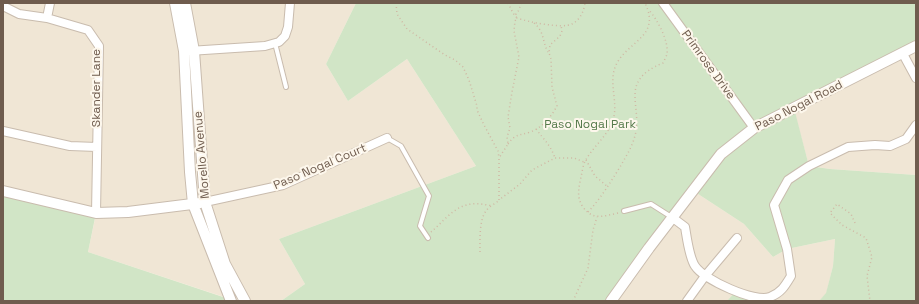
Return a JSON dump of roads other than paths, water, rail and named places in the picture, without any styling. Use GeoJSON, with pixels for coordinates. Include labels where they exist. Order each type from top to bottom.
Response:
{"type":"FeatureCollection","features":[{"type":"Feature","properties":{"kind":"street"},"geometry":{"type":"LineString","coordinates":[[47,18],[50,3]]}},
{"type":"Feature","properties":{"kind":"street","name":"Morello Avenue"},"geometry":{"type":"LineString","coordinates":[[175,3],[189,51],[190,172],[193,204],[231,301]]}},
{"type":"Feature","properties":{"kind":"street","name":"Morello Avenue"},"geometry":{"type":"LineString","coordinates":[[185,3],[205,202],[225,264],[245,301]]}},
{"type":"Feature","properties":{"kind":"street"},"geometry":{"type":"LineString","coordinates":[[189,51],[265,46],[279,42],[285,36],[288,27],[290,3]]}},
{"type":"Feature","properties":{"kind":"street","name":"Primrose Drive"},"geometry":{"type":"LineString","coordinates":[[663,3],[754,128]]}},
{"type":"Feature","properties":{"kind":"street","name":"Skander Lane"},"geometry":{"type":"LineString","coordinates":[[3,6],[19,14],[47,18],[88,30],[99,46],[96,213]]}},
{"type":"Feature","properties":{"kind":"street","name":"Paso Nogal Road"},"geometry":{"type":"LineString","coordinates":[[611,301],[692,190],[721,154],[754,128],[903,54],[916,46]]}},
{"type":"Feature","properties":{"kind":"street"},"geometry":{"type":"LineString","coordinates":[[903,54],[916,78]]}},
{"type":"Feature","properties":{"kind":"street"},"geometry":{"type":"LineString","coordinates":[[673,218],[685,227],[695,266],[705,276],[735,292],[758,298],[769,298],[782,291],[791,276],[787,249],[774,205],[788,180],[809,166],[848,147],[875,145],[890,146],[906,139],[916,125]]}},
{"type":"Feature","properties":{"kind":"street"},"geometry":{"type":"LineString","coordinates":[[3,131],[70,146],[97,147]]}},
{"type":"Feature","properties":{"kind":"street","name":"Paso Nogal Court"},"geometry":{"type":"LineString","coordinates":[[205,202],[283,185],[387,138]]}},
{"type":"Feature","properties":{"kind":"street"},"geometry":{"type":"LineString","coordinates":[[3,191],[96,213],[128,212],[205,202]]}},
{"type":"Feature","properties":{"kind":"street"},"geometry":{"type":"LineString","coordinates":[[687,301],[705,276],[737,238]]}},
{"type":"Feature","properties":{"kind":"lane"},"geometry":{"type":"LineString","coordinates":[[275,43],[286,87]]}},
{"type":"Feature","properties":{"kind":"lane"},"geometry":{"type":"LineString","coordinates":[[387,138],[401,146],[429,196],[420,226],[427,236]]}},
{"type":"Feature","properties":{"kind":"lane"},"geometry":{"type":"LineString","coordinates":[[624,211],[651,204],[673,218]]}},
{"type":"Feature","properties":{"kind":"park label","name":"Paso Nogal Park"},"geometry":{"type":"Point","coordinates":[590,125]}}]}
